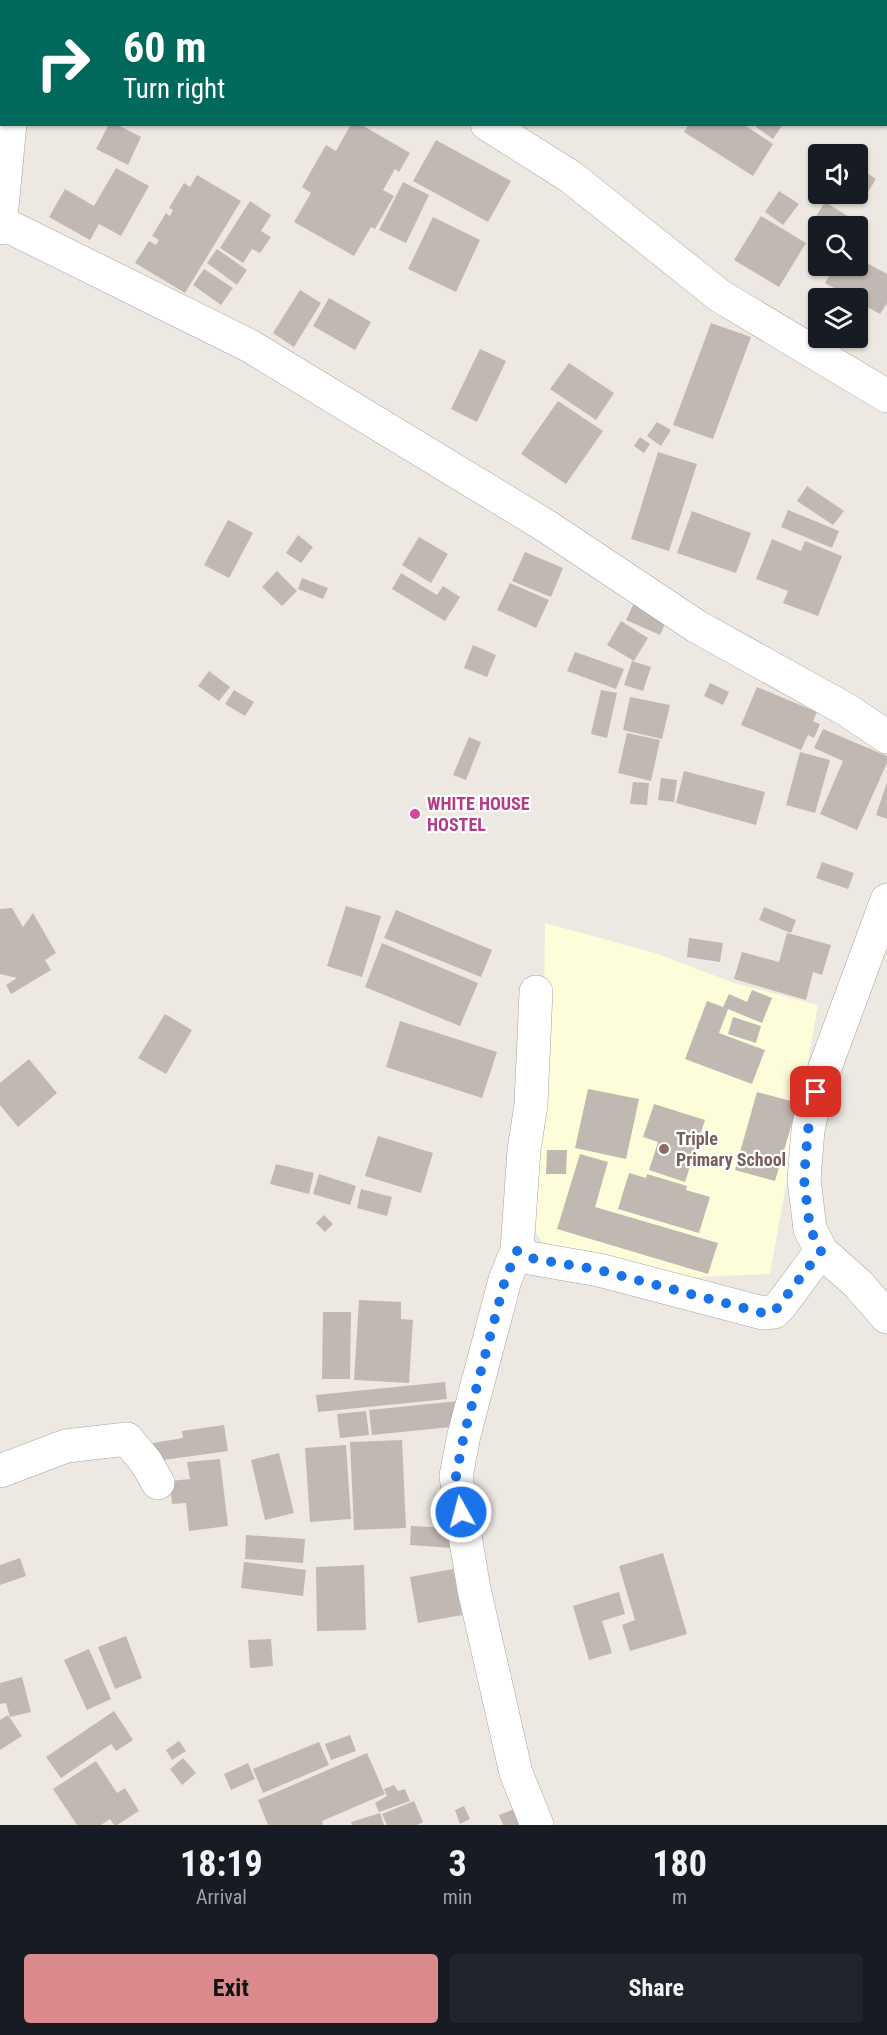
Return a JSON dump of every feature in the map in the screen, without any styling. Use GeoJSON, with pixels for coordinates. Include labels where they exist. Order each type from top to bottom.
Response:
{"type":"FeatureCollection","features":[{"type":"Feature","properties":{"kind":"street"},"geometry":{"type":"LineString","coordinates":[[10,126],[1,225],[250,346],[546,526],[696,626],[847,710],[887,737]]}},
{"type":"Feature","properties":{"kind":"street"},"geometry":{"type":"LineString","coordinates":[[490,126],[572,177],[720,296],[887,396]]}},
{"type":"Feature","properties":{"kind":"street"},"geometry":{"type":"LineString","coordinates":[[887,900],[816,1092],[808,1130],[804,1179],[810,1229],[821,1251],[858,1284],[887,1317]]}},
{"type":"Feature","properties":{"kind":"street"},"geometry":{"type":"LineString","coordinates":[[536,992],[531,1105],[524,1150],[517,1251],[505,1280],[464,1435],[456,1476],[474,1589],[513,1762],[537,1825]]}},
{"type":"Feature","properties":{"kind":"street"},"geometry":{"type":"LineString","coordinates":[[517,1251],[530,1258],[599,1270],[763,1313],[774,1312],[781,1305],[821,1251]]}},
{"type":"Feature","properties":{"kind":"street"},"geometry":{"type":"LineString","coordinates":[[0,1471],[66,1446],[127,1439],[146,1462],[158,1484]]}},
{"type":"Feature","properties":{"kind":"shaded area","name":"Triple Primary School"},"geometry":{"type":"Polygon","coordinates":[[[545,923],[655,953],[734,983],[818,1005],[770,1274],[647,1279],[555,1263],[528,1220],[543,1077],[545,923]]]}},
{"type":"Feature","properties":{"kind":"building"},"geometry":{"type":"Polygon","coordinates":[[[108,126],[120,126],[141,137],[128,165],[96,149],[108,126]]]}},
{"type":"Feature","properties":{"kind":"building"},"geometry":{"type":"Polygon","coordinates":[[[350,126],[363,126],[410,153],[399,172],[395,169],[383,190],[394,196],[375,229],[371,227],[354,256],[294,222],[311,193],[302,187],[326,145],[336,151],[350,126]]]}},
{"type":"Feature","properties":{"kind":"building"},"geometry":{"type":"Polygon","coordinates":[[[688,126],[746,126],[773,144],[753,176],[684,132],[688,126]]]}},
{"type":"Feature","properties":{"kind":"building"},"geometry":{"type":"Polygon","coordinates":[[[757,126],[782,126],[773,139],[757,126]]]}},
{"type":"Feature","properties":{"kind":"building"},"geometry":{"type":"Polygon","coordinates":[[[436,140],[511,181],[488,222],[413,181],[436,140]]]}},
{"type":"Feature","properties":{"kind":"building"},"geometry":{"type":"Polygon","coordinates":[[[116,168],[149,186],[121,236],[99,224],[90,240],[49,217],[65,189],[94,206],[116,168]]]}},
{"type":"Feature","properties":{"kind":"building"},"geometry":{"type":"Polygon","coordinates":[[[868,174],[876,179],[868,192],[868,174]]]}},
{"type":"Feature","properties":{"kind":"building"},"geometry":{"type":"Polygon","coordinates":[[[197,175],[241,201],[185,293],[135,263],[149,241],[156,245],[159,240],[152,236],[166,213],[170,216],[173,210],[169,208],[184,183],[190,187],[197,175]]]}},
{"type":"Feature","properties":{"kind":"building"},"geometry":{"type":"Polygon","coordinates":[[[403,182],[429,195],[406,243],[379,230],[403,182]]]}},
{"type":"Feature","properties":{"kind":"building"},"geometry":{"type":"Polygon","coordinates":[[[779,191],[799,204],[783,225],[765,212],[779,191]]]}},
{"type":"Feature","properties":{"kind":"building"},"geometry":{"type":"Polygon","coordinates":[[[250,201],[271,215],[261,231],[271,237],[260,253],[252,249],[243,263],[220,248],[250,201]]]}},
{"type":"Feature","properties":{"kind":"building"},"geometry":{"type":"Polygon","coordinates":[[[824,204],[828,204],[848,216],[816,216],[824,204]]]}},
{"type":"Feature","properties":{"kind":"building"},"geometry":{"type":"Polygon","coordinates":[[[761,216],[806,243],[779,287],[734,260],[761,216]]]}},
{"type":"Feature","properties":{"kind":"building"},"geometry":{"type":"Polygon","coordinates":[[[433,217],[480,240],[456,292],[408,269],[433,217]]]}},
{"type":"Feature","properties":{"kind":"building"},"geometry":{"type":"Polygon","coordinates":[[[217,249],[247,270],[237,285],[207,263],[217,249]]]}},
{"type":"Feature","properties":{"kind":"building"},"geometry":{"type":"Polygon","coordinates":[[[868,264],[887,274],[887,303],[880,314],[868,307],[868,288],[834,288],[825,283],[829,276],[868,276],[868,264]]]}},
{"type":"Feature","properties":{"kind":"building"},"geometry":{"type":"Polygon","coordinates":[[[204,269],[233,288],[221,305],[193,285],[204,269]]]}},
{"type":"Feature","properties":{"kind":"building"},"geometry":{"type":"Polygon","coordinates":[[[300,290],[321,303],[294,347],[273,333],[300,290]]]}},
{"type":"Feature","properties":{"kind":"building"},"geometry":{"type":"Polygon","coordinates":[[[329,298],[371,322],[355,350],[313,326],[329,298]]]}},
{"type":"Feature","properties":{"kind":"building"},"geometry":{"type":"Polygon","coordinates":[[[711,323],[751,337],[713,439],[673,425],[711,323]]]}},
{"type":"Feature","properties":{"kind":"building"},"geometry":{"type":"Polygon","coordinates":[[[480,349],[506,361],[477,422],[451,409],[480,349]]]}},
{"type":"Feature","properties":{"kind":"building"},"geometry":{"type":"Polygon","coordinates":[[[569,363],[614,393],[596,420],[550,389],[569,363]]]}},
{"type":"Feature","properties":{"kind":"building"},"geometry":{"type":"Polygon","coordinates":[[[558,401],[603,431],[566,484],[521,454],[558,401]]]}},
{"type":"Feature","properties":{"kind":"building"},"geometry":{"type":"Polygon","coordinates":[[[657,422],[671,430],[661,446],[647,436],[657,422]]]}},
{"type":"Feature","properties":{"kind":"building"},"geometry":{"type":"Polygon","coordinates":[[[640,437],[650,444],[644,453],[634,446],[640,437]]]}},
{"type":"Feature","properties":{"kind":"building"},"geometry":{"type":"Polygon","coordinates":[[[658,452],[697,464],[669,551],[631,539],[658,452]]]}},
{"type":"Feature","properties":{"kind":"building"},"geometry":{"type":"Polygon","coordinates":[[[807,486],[844,511],[833,525],[797,501],[807,486]]]}},
{"type":"Feature","properties":{"kind":"building"},"geometry":{"type":"Polygon","coordinates":[[[788,510],[839,531],[832,548],[781,527],[788,510]]]}},
{"type":"Feature","properties":{"kind":"building"},"geometry":{"type":"Polygon","coordinates":[[[692,511],[751,533],[736,573],[677,553],[692,511]]]}},
{"type":"Feature","properties":{"kind":"building"},"geometry":{"type":"Polygon","coordinates":[[[228,520],[253,533],[229,578],[204,565],[228,520]]]}},
{"type":"Feature","properties":{"kind":"building"},"geometry":{"type":"Polygon","coordinates":[[[298,535],[313,547],[301,563],[286,553],[298,535]]]}},
{"type":"Feature","properties":{"kind":"building"},"geometry":{"type":"Polygon","coordinates":[[[419,537],[448,554],[431,583],[402,565],[419,537]]]}},
{"type":"Feature","properties":{"kind":"building"},"geometry":{"type":"Polygon","coordinates":[[[772,539],[801,551],[805,541],[842,556],[818,616],[783,603],[788,591],[756,579],[772,539]]]}},
{"type":"Feature","properties":{"kind":"building"},"geometry":{"type":"Polygon","coordinates":[[[525,552],[563,568],[551,597],[512,581],[525,552]]]}},
{"type":"Feature","properties":{"kind":"building"},"geometry":{"type":"Polygon","coordinates":[[[277,571],[297,591],[282,606],[262,587],[277,571]]]}},
{"type":"Feature","properties":{"kind":"building"},"geometry":{"type":"Polygon","coordinates":[[[401,573],[437,595],[443,586],[460,597],[445,621],[392,589],[401,573]]]}},
{"type":"Feature","properties":{"kind":"building"},"geometry":{"type":"Polygon","coordinates":[[[302,578],[328,588],[323,599],[298,589],[302,578]]]}},
{"type":"Feature","properties":{"kind":"building"},"geometry":{"type":"Polygon","coordinates":[[[510,583],[549,600],[536,628],[497,610],[510,583]]]}},
{"type":"Feature","properties":{"kind":"building"},"geometry":{"type":"Polygon","coordinates":[[[634,603],[668,617],[660,635],[626,620],[634,603]]]}},
{"type":"Feature","properties":{"kind":"building"},"geometry":{"type":"Polygon","coordinates":[[[621,621],[648,638],[634,661],[607,645],[621,621]]]}},
{"type":"Feature","properties":{"kind":"building"},"geometry":{"type":"Polygon","coordinates":[[[473,645],[496,655],[487,677],[464,668],[473,645]]]}},
{"type":"Feature","properties":{"kind":"building"},"geometry":{"type":"Polygon","coordinates":[[[575,652],[624,669],[616,689],[567,671],[575,652]]]}},
{"type":"Feature","properties":{"kind":"building"},"geometry":{"type":"Polygon","coordinates":[[[632,661],[651,667],[643,691],[624,685],[632,661]]]}},
{"type":"Feature","properties":{"kind":"building"},"geometry":{"type":"Polygon","coordinates":[[[209,671],[230,687],[219,701],[198,686],[209,671]]]}},
{"type":"Feature","properties":{"kind":"building"},"geometry":{"type":"Polygon","coordinates":[[[710,683],[729,692],[723,705],[704,696],[710,683]]]}},
{"type":"Feature","properties":{"kind":"building"},"geometry":{"type":"Polygon","coordinates":[[[757,687],[817,712],[813,721],[820,724],[814,738],[808,735],[801,750],[741,725],[757,687]]]}},
{"type":"Feature","properties":{"kind":"building"},"geometry":{"type":"Polygon","coordinates":[[[234,690],[254,702],[245,716],[225,704],[234,690]]]}},
{"type":"Feature","properties":{"kind":"building"},"geometry":{"type":"Polygon","coordinates":[[[601,690],[617,693],[607,738],[591,734],[601,690]]]}},
{"type":"Feature","properties":{"kind":"building"},"geometry":{"type":"Polygon","coordinates":[[[630,697],[670,705],[662,739],[623,730],[630,697]]]}},
{"type":"Feature","properties":{"kind":"building"},"geometry":{"type":"Polygon","coordinates":[[[823,729],[887,756],[887,763],[857,830],[820,814],[843,761],[814,748],[823,729]]]}},
{"type":"Feature","properties":{"kind":"building"},"geometry":{"type":"Polygon","coordinates":[[[627,733],[660,740],[651,781],[618,773],[627,733]]]}},
{"type":"Feature","properties":{"kind":"building"},"geometry":{"type":"Polygon","coordinates":[[[469,737],[481,742],[466,780],[453,775],[469,737]]]}},
{"type":"Feature","properties":{"kind":"building"},"geometry":{"type":"Polygon","coordinates":[[[800,752],[830,760],[815,813],[786,805],[800,752]]]}},
{"type":"Feature","properties":{"kind":"building"},"geometry":{"type":"Polygon","coordinates":[[[684,771],[765,792],[756,825],[676,803],[684,771]]]}},
{"type":"Feature","properties":{"kind":"building"},"geometry":{"type":"Polygon","coordinates":[[[661,778],[677,780],[674,802],[658,800],[661,778]]]}},
{"type":"Feature","properties":{"kind":"building"},"geometry":{"type":"Polygon","coordinates":[[[633,782],[649,783],[647,805],[630,804],[633,782]]]}},
{"type":"Feature","properties":{"kind":"building"},"geometry":{"type":"Polygon","coordinates":[[[887,782],[887,819],[876,815],[887,782]]]}},
{"type":"Feature","properties":{"kind":"building"},"geometry":{"type":"Polygon","coordinates":[[[822,862],[854,873],[848,889],[816,878],[822,862]]]}},
{"type":"Feature","properties":{"kind":"building"},"geometry":{"type":"Polygon","coordinates":[[[346,906],[381,916],[362,977],[327,966],[346,906]]]}},
{"type":"Feature","properties":{"kind":"building"},"geometry":{"type":"Polygon","coordinates":[[[764,907],[796,920],[791,933],[759,920],[764,907]]]}},
{"type":"Feature","properties":{"kind":"building"},"geometry":{"type":"Polygon","coordinates":[[[12,908],[23,927],[33,913],[56,953],[45,960],[51,970],[11,994],[6,985],[17,978],[0,974],[0,909],[12,908]]]}},
{"type":"Feature","properties":{"kind":"building"},"geometry":{"type":"Polygon","coordinates":[[[396,910],[492,950],[481,977],[384,938],[396,910]]]}},
{"type":"Feature","properties":{"kind":"building"},"geometry":{"type":"Polygon","coordinates":[[[787,933],[831,945],[822,975],[813,972],[806,1000],[734,979],[742,952],[779,962],[787,933]]]}},
{"type":"Feature","properties":{"kind":"building"},"geometry":{"type":"Polygon","coordinates":[[[689,938],[723,943],[720,962],[687,957],[689,938]]]}},
{"type":"Feature","properties":{"kind":"building"},"geometry":{"type":"Polygon","coordinates":[[[382,943],[478,983],[460,1026],[365,987],[382,943]]]}},
{"type":"Feature","properties":{"kind":"building"},"geometry":{"type":"Polygon","coordinates":[[[752,990],[772,998],[762,1023],[728,1009],[719,1033],[765,1050],[752,1084],[685,1059],[707,1001],[723,1007],[729,994],[747,1002],[752,990]]]}},
{"type":"Feature","properties":{"kind":"building"},"geometry":{"type":"Polygon","coordinates":[[[165,1014],[192,1030],[166,1074],[138,1058],[165,1014]]]}},
{"type":"Feature","properties":{"kind":"building"},"geometry":{"type":"Polygon","coordinates":[[[733,1017],[761,1026],[756,1043],[728,1034],[733,1017]]]}},
{"type":"Feature","properties":{"kind":"building"},"geometry":{"type":"Polygon","coordinates":[[[400,1021],[497,1052],[482,1098],[386,1067],[400,1021]]]}},
{"type":"Feature","properties":{"kind":"building"},"geometry":{"type":"Polygon","coordinates":[[[29,1059],[57,1093],[18,1127],[0,1105],[0,1083],[29,1059]]]}},
{"type":"Feature","properties":{"kind":"building"},"geometry":{"type":"Polygon","coordinates":[[[588,1089],[639,1099],[626,1159],[575,1148],[588,1089]]]}},
{"type":"Feature","properties":{"kind":"building"},"geometry":{"type":"Polygon","coordinates":[[[757,1092],[798,1103],[775,1181],[735,1170],[757,1092]]]}},
{"type":"Feature","properties":{"kind":"building"},"geometry":{"type":"Polygon","coordinates":[[[654,1104],[705,1120],[685,1182],[649,1170],[658,1142],[643,1137],[654,1104]]]}},
{"type":"Feature","properties":{"kind":"building"},"geometry":{"type":"Polygon","coordinates":[[[378,1136],[433,1153],[421,1193],[365,1176],[378,1136]]]}},
{"type":"Feature","properties":{"kind":"building"},"geometry":{"type":"Polygon","coordinates":[[[547,1150],[567,1150],[566,1174],[546,1174],[547,1150]]]}},
{"type":"Feature","properties":{"kind":"building"},"geometry":{"type":"Polygon","coordinates":[[[580,1154],[608,1162],[595,1207],[718,1243],[708,1274],[557,1229],[580,1154]]]}},
{"type":"Feature","properties":{"kind":"building"},"geometry":{"type":"Polygon","coordinates":[[[276,1164],[314,1173],[309,1194],[270,1184],[276,1164]]]}},
{"type":"Feature","properties":{"kind":"building"},"geometry":{"type":"Polygon","coordinates":[[[629,1173],[646,1178],[647,1174],[687,1186],[686,1190],[710,1197],[699,1233],[618,1209],[629,1173]]]}},
{"type":"Feature","properties":{"kind":"building"},"geometry":{"type":"Polygon","coordinates":[[[319,1174],[356,1186],[350,1205],[313,1194],[319,1174]]]}},
{"type":"Feature","properties":{"kind":"building"},"geometry":{"type":"Polygon","coordinates":[[[361,1189],[392,1197],[387,1216],[357,1208],[361,1189]]]}},
{"type":"Feature","properties":{"kind":"building"},"geometry":{"type":"Polygon","coordinates":[[[324,1215],[333,1224],[325,1232],[316,1223],[324,1215]]]}},
{"type":"Feature","properties":{"kind":"building"},"geometry":{"type":"Polygon","coordinates":[[[359,1300],[401,1302],[401,1319],[413,1320],[409,1383],[354,1380],[359,1300]]]}},
{"type":"Feature","properties":{"kind":"building"},"geometry":{"type":"Polygon","coordinates":[[[323,1312],[351,1312],[350,1379],[322,1379],[323,1312]]]}},
{"type":"Feature","properties":{"kind":"building"},"geometry":{"type":"Polygon","coordinates":[[[445,1382],[447,1399],[318,1412],[316,1395],[445,1382]]]}},
{"type":"Feature","properties":{"kind":"building"},"geometry":{"type":"Polygon","coordinates":[[[459,1401],[461,1426],[372,1435],[369,1410],[459,1401]]]}},
{"type":"Feature","properties":{"kind":"building"},"geometry":{"type":"Polygon","coordinates":[[[366,1411],[369,1435],[340,1438],[337,1414],[366,1411]]]}},
{"type":"Feature","properties":{"kind":"building"},"geometry":{"type":"Polygon","coordinates":[[[224,1425],[228,1451],[156,1461],[153,1443],[183,1438],[182,1431],[224,1425]]]}},
{"type":"Feature","properties":{"kind":"building"},"geometry":{"type":"Polygon","coordinates":[[[402,1440],[406,1528],[354,1530],[350,1442],[402,1440]]]}},
{"type":"Feature","properties":{"kind":"building"},"geometry":{"type":"Polygon","coordinates":[[[346,1445],[351,1519],[310,1522],[305,1448],[346,1445]]]}},
{"type":"Feature","properties":{"kind":"building"},"geometry":{"type":"Polygon","coordinates":[[[279,1453],[294,1513],[265,1520],[251,1460],[279,1453]]]}},
{"type":"Feature","properties":{"kind":"building"},"geometry":{"type":"Polygon","coordinates":[[[220,1459],[228,1526],[189,1531],[186,1503],[172,1504],[170,1481],[190,1479],[187,1462],[220,1459]]]}},
{"type":"Feature","properties":{"kind":"building"},"geometry":{"type":"Polygon","coordinates":[[[411,1526],[452,1528],[451,1548],[410,1545],[411,1526]]]}},
{"type":"Feature","properties":{"kind":"building"},"geometry":{"type":"Polygon","coordinates":[[[246,1535],[305,1539],[303,1563],[245,1559],[246,1535]]]}},
{"type":"Feature","properties":{"kind":"building"},"geometry":{"type":"Polygon","coordinates":[[[663,1553],[687,1634],[630,1651],[622,1625],[635,1620],[619,1566],[663,1553]]]}},
{"type":"Feature","properties":{"kind":"building"},"geometry":{"type":"Polygon","coordinates":[[[20,1558],[26,1576],[0,1585],[0,1565],[20,1558]]]}},
{"type":"Feature","properties":{"kind":"building"},"geometry":{"type":"Polygon","coordinates":[[[244,1562],[306,1570],[303,1596],[241,1588],[244,1562]]]}},
{"type":"Feature","properties":{"kind":"building"},"geometry":{"type":"Polygon","coordinates":[[[364,1565],[366,1630],[317,1631],[316,1567],[364,1565]]]}},
{"type":"Feature","properties":{"kind":"building"},"geometry":{"type":"Polygon","coordinates":[[[453,1569],[462,1615],[418,1623],[410,1577],[453,1569]]]}},
{"type":"Feature","properties":{"kind":"building"},"geometry":{"type":"Polygon","coordinates":[[[619,1592],[625,1614],[602,1621],[612,1653],[589,1660],[573,1606],[619,1592]]]}},
{"type":"Feature","properties":{"kind":"building"},"geometry":{"type":"Polygon","coordinates":[[[126,1636],[142,1678],[115,1689],[98,1647],[126,1636]]]}},
{"type":"Feature","properties":{"kind":"building"},"geometry":{"type":"Polygon","coordinates":[[[271,1639],[273,1666],[250,1668],[248,1640],[271,1639]]]}},
{"type":"Feature","properties":{"kind":"building"},"geometry":{"type":"Polygon","coordinates":[[[89,1649],[111,1699],[87,1710],[64,1660],[89,1649]]]}},
{"type":"Feature","properties":{"kind":"building"},"geometry":{"type":"Polygon","coordinates":[[[22,1677],[31,1712],[10,1717],[6,1703],[0,1704],[0,1683],[22,1677]]]}},
{"type":"Feature","properties":{"kind":"building"},"geometry":{"type":"Polygon","coordinates":[[[114,1711],[133,1740],[116,1751],[111,1744],[61,1778],[46,1757],[114,1711]]]}},
{"type":"Feature","properties":{"kind":"building"},"geometry":{"type":"Polygon","coordinates":[[[8,1715],[22,1736],[0,1750],[0,1720],[8,1715]]]}},
{"type":"Feature","properties":{"kind":"building"},"geometry":{"type":"Polygon","coordinates":[[[350,1735],[356,1751],[331,1760],[325,1744],[350,1735]]]}},
{"type":"Feature","properties":{"kind":"building"},"geometry":{"type":"Polygon","coordinates":[[[179,1741],[186,1751],[172,1760],[166,1750],[179,1741]]]}},
{"type":"Feature","properties":{"kind":"building"},"geometry":{"type":"Polygon","coordinates":[[[319,1742],[329,1765],[263,1793],[253,1769],[319,1742]]]}},
{"type":"Feature","properties":{"kind":"building"},"geometry":{"type":"Polygon","coordinates":[[[367,1753],[385,1794],[322,1821],[323,1825],[268,1825],[258,1800],[367,1753]]]}},
{"type":"Feature","properties":{"kind":"building"},"geometry":{"type":"Polygon","coordinates":[[[183,1758],[196,1773],[182,1785],[170,1769],[183,1758]]]}},
{"type":"Feature","properties":{"kind":"building"},"geometry":{"type":"Polygon","coordinates":[[[96,1761],[117,1793],[125,1788],[139,1811],[117,1825],[114,1825],[110,1819],[101,1825],[77,1825],[53,1789],[96,1761]]]}},
{"type":"Feature","properties":{"kind":"building"},"geometry":{"type":"Polygon","coordinates":[[[248,1763],[255,1779],[231,1790],[224,1774],[248,1763]]]}},
{"type":"Feature","properties":{"kind":"building"},"geometry":{"type":"Polygon","coordinates":[[[394,1785],[398,1791],[405,1789],[410,1801],[379,1812],[375,1803],[387,1796],[384,1789],[394,1785]]]}},
{"type":"Feature","properties":{"kind":"building"},"geometry":{"type":"Polygon","coordinates":[[[414,1801],[423,1822],[417,1825],[387,1825],[382,1814],[414,1801]]]}},
{"type":"Feature","properties":{"kind":"building"},"geometry":{"type":"Polygon","coordinates":[[[464,1806],[470,1819],[460,1824],[455,1810],[464,1806]]]}},
{"type":"Feature","properties":{"kind":"building"},"geometry":{"type":"Polygon","coordinates":[[[520,1807],[527,1825],[503,1825],[499,1815],[520,1807]]]}},
{"type":"Feature","properties":{"kind":"building"},"geometry":{"type":"Polygon","coordinates":[[[380,1813],[384,1825],[352,1825],[351,1822],[380,1813]]]}},
{"type":"Feature","properties":{"kind":"place","name":"WHITE HOUSE HOSTEL"},"geometry":{"type":"Point","coordinates":[415,814]}},
{"type":"Feature","properties":{"kind":"place","name":"Triple Primary School"},"geometry":{"type":"Point","coordinates":[664,1149]}},
{"type":"Feature","properties":{"kind":"route"},"geometry":{"type":"LineString","coordinates":[[461,1512],[456,1476],[464,1435],[505,1280],[517,1251],[530,1258],[599,1270],[763,1313],[774,1312],[821,1251],[810,1229],[804,1179],[808,1130],[816,1092]]}}]}
